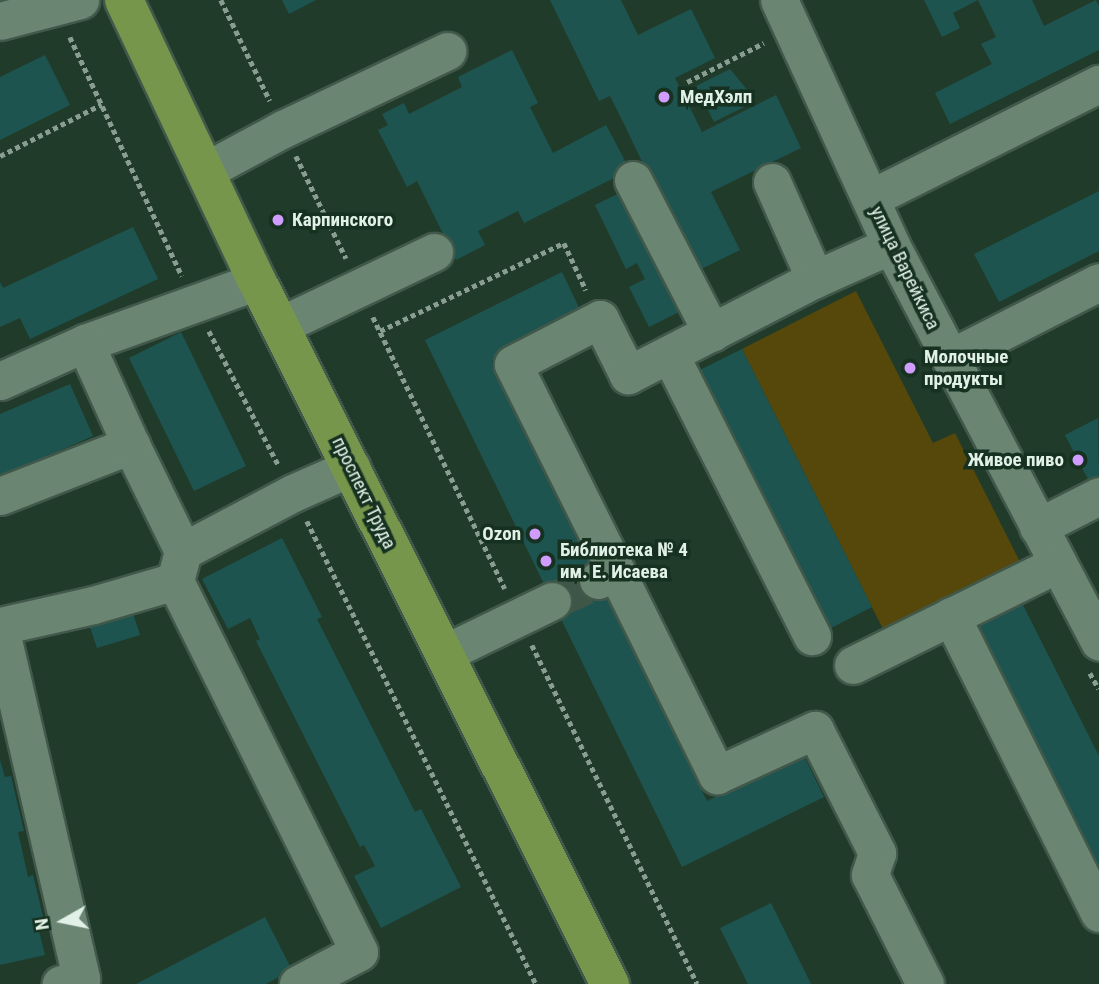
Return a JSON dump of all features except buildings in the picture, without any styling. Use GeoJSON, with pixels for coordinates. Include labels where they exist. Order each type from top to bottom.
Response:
{"type":"FeatureCollection","features":[{"type":"Feature","properties":{"kind":"main road","name":"проспект Труда"},"geometry":{"type":"LineString","coordinates":[[124,0],[279,326],[610,984]]}},
{"type":"Feature","properties":{"kind":"street"},"geometry":{"type":"LineString","coordinates":[[0,21],[80,0]]}},
{"type":"Feature","properties":{"kind":"street","name":"улица Варейкиса"},"geometry":{"type":"LineString","coordinates":[[779,0],[891,245],[1056,564],[1099,640]]}},
{"type":"Feature","properties":{"kind":"street"},"geometry":{"type":"LineString","coordinates":[[205,171],[283,129],[447,51]]}},
{"type":"Feature","properties":{"kind":"street"},"geometry":{"type":"LineString","coordinates":[[871,198],[1099,84]]}},
{"type":"Feature","properties":{"kind":"street"},"geometry":{"type":"LineString","coordinates":[[633,180],[712,333]]}},
{"type":"Feature","properties":{"kind":"street"},"geometry":{"type":"LineString","coordinates":[[772,182],[815,279]]}},
{"type":"Feature","properties":{"kind":"street"},"geometry":{"type":"LineString","coordinates":[[891,245],[815,279],[628,375],[600,319],[513,364],[607,575],[717,775],[815,730],[877,853],[870,875],[925,984]]}},
{"type":"Feature","properties":{"kind":"street"},"geometry":{"type":"LineString","coordinates":[[279,326],[434,252]]}},
{"type":"Feature","properties":{"kind":"street"},"geometry":{"type":"LineString","coordinates":[[0,381],[85,343],[257,281]]}},
{"type":"Feature","properties":{"kind":"street"},"geometry":{"type":"LineString","coordinates":[[950,358],[1099,282]]}},
{"type":"Feature","properties":{"kind":"street"},"geometry":{"type":"LineString","coordinates":[[85,343],[131,445],[179,566],[359,951],[298,984]]}},
{"type":"Feature","properties":{"kind":"street"},"geometry":{"type":"LineString","coordinates":[[670,355],[812,636]]}},
{"type":"Feature","properties":{"kind":"street"},"geometry":{"type":"LineString","coordinates":[[0,496],[131,445]]}},
{"type":"Feature","properties":{"kind":"street"},"geometry":{"type":"LineString","coordinates":[[75,983],[0,626],[93,605],[179,566],[293,493],[352,467]]}},
{"type":"Feature","properties":{"kind":"street"},"geometry":{"type":"LineString","coordinates":[[1038,527],[1099,496]]}},
{"type":"Feature","properties":{"kind":"street"},"geometry":{"type":"LineString","coordinates":[[853,665],[1056,564]]}},
{"type":"Feature","properties":{"kind":"street"},"geometry":{"type":"LineString","coordinates":[[444,653],[552,601]]}},
{"type":"Feature","properties":{"kind":"street"},"geometry":{"type":"LineString","coordinates":[[951,616],[1099,913]]}},
{"type":"Feature","properties":{"kind":"path"},"geometry":{"type":"LineString","coordinates":[[221,0],[696,984]]}},
{"type":"Feature","properties":{"kind":"path"},"geometry":{"type":"LineString","coordinates":[[687,82],[772,39]]}},
{"type":"Feature","properties":{"kind":"path"},"geometry":{"type":"LineString","coordinates":[[0,156],[102,104]]}},
{"type":"Feature","properties":{"kind":"path"},"geometry":{"type":"LineString","coordinates":[[380,331],[564,243],[600,319]]}},
{"type":"Feature","properties":{"kind":"shaded area"},"geometry":{"type":"Polygon","coordinates":[[[856,291],[933,443],[955,433],[1021,564],[885,633],[742,349],[856,291]]]}},
{"type":"Feature","properties":{"kind":"tunnel"},"geometry":{"type":"LineString","coordinates":[[552,601],[598,580]]}},
{"type":"Feature","properties":{"kind":"place","name":"МедХэлп"},"geometry":{"type":"Point","coordinates":[664,97]}},
{"type":"Feature","properties":{"kind":"place","name":"Карпинского"},"geometry":{"type":"Point","coordinates":[278,220]}},
{"type":"Feature","properties":{"kind":"place","name":"Молочные продукты"},"geometry":{"type":"Point","coordinates":[910,368]}},
{"type":"Feature","properties":{"kind":"place","name":"Живое пиво"},"geometry":{"type":"Point","coordinates":[1078,460]}},
{"type":"Feature","properties":{"kind":"place","name":"Ozon"},"geometry":{"type":"Point","coordinates":[535,534]}},
{"type":"Feature","properties":{"kind":"place","name":"Библиотека № 4 им. Е. Исаева"},"geometry":{"type":"Point","coordinates":[546,561]}}]}
